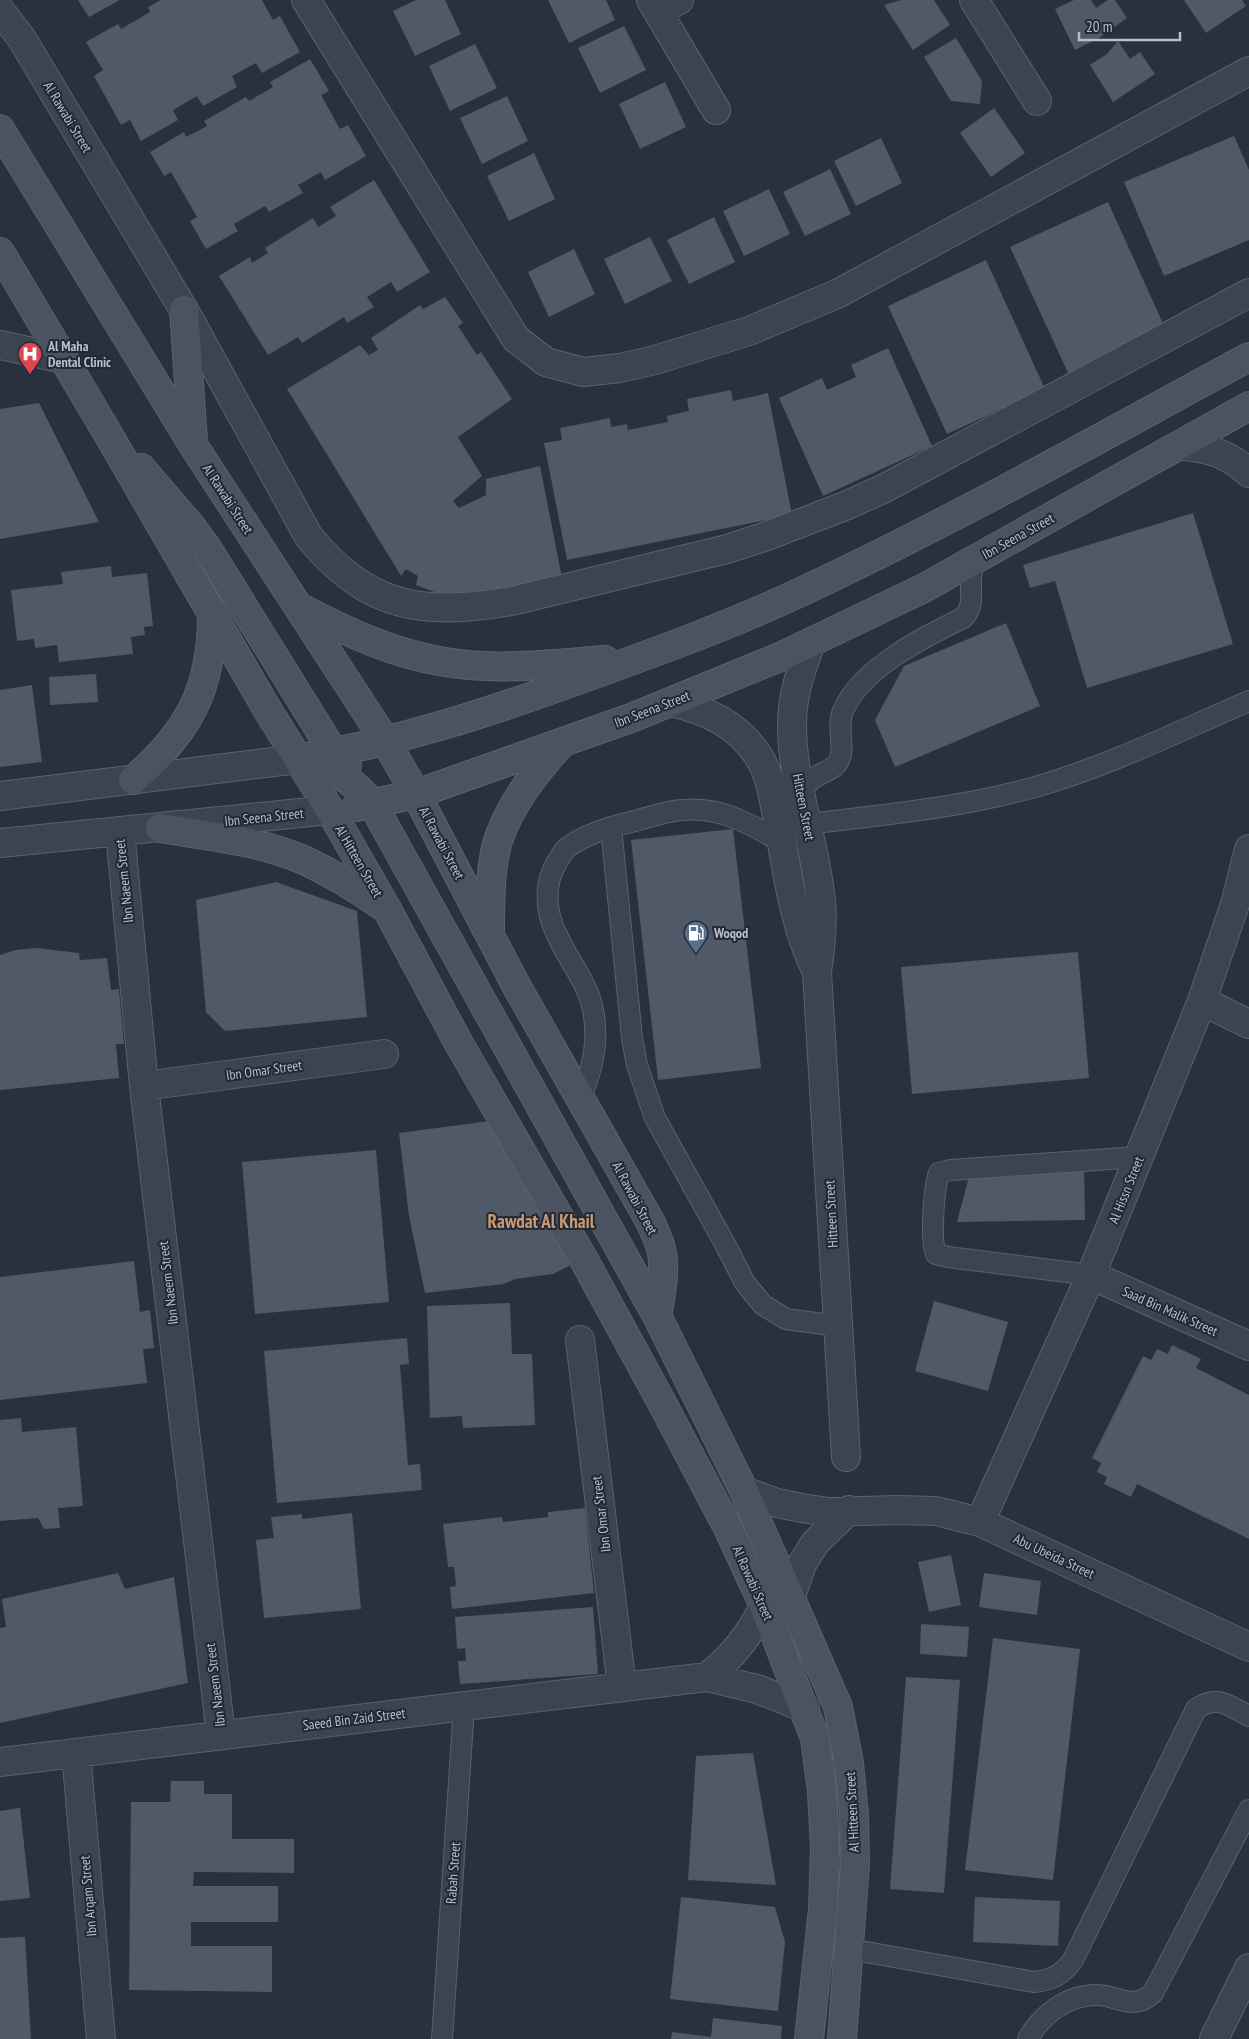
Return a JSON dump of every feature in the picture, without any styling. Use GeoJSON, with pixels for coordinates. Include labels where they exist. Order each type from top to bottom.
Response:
{"type":"FeatureCollection","features":[{"type":"Feature","properties":{"kind":"street"},"geometry":{"type":"LineString","coordinates":[[306,0],[516,339],[546,362],[583,372],[620,368],[655,360],[794,314],[837,294],[1249,71]]}},
{"type":"Feature","properties":{"kind":"street"},"geometry":{"type":"LineString","coordinates":[[974,0],[1036,102]]}},
{"type":"Feature","properties":{"kind":"street"},"geometry":{"type":"LineString","coordinates":[[662,4],[716,110]]}},
{"type":"Feature","properties":{"kind":"street","name":"Al Rawabi Street"},"geometry":{"type":"LineString","coordinates":[[0,10],[22,39],[184,310],[309,537],[328,560],[352,580],[378,594],[406,605],[442,608],[477,607],[512,601],[728,548],[807,522],[883,489],[1249,293]]}},
{"type":"Feature","properties":{"kind":"street","name":"Al Rawabi Street"},"geometry":{"type":"LineString","coordinates":[[0,129],[193,445],[386,742],[416,794],[490,934],[650,1223],[660,1246],[663,1264],[662,1288],[657,1316]]}},
{"type":"Feature","properties":{"kind":"street"},"geometry":{"type":"LineString","coordinates":[[0,252],[104,427],[212,616],[330,810]]}},
{"type":"Feature","properties":{"kind":"street"},"geometry":{"type":"LineString","coordinates":[[184,310],[193,445]]}},
{"type":"Feature","properties":{"kind":"street"},"geometry":{"type":"LineString","coordinates":[[0,345],[64,359]]}},
{"type":"Feature","properties":{"kind":"street"},"geometry":{"type":"LineString","coordinates":[[0,796],[298,759],[386,742],[498,707],[639,658],[800,593],[913,538],[1249,357]]}},
{"type":"Feature","properties":{"kind":"street","name":"Ibn Seena Street"},"geometry":{"type":"LineString","coordinates":[[0,843],[373,805],[416,794],[671,702],[811,643],[924,588],[1249,406]]}},
{"type":"Feature","properties":{"kind":"street"},"geometry":{"type":"LineString","coordinates":[[104,427],[190,524],[227,579],[334,753],[357,774],[371,783],[400,792],[416,794]]}},
{"type":"Feature","properties":{"kind":"street"},"geometry":{"type":"LineString","coordinates":[[1180,446],[1202,447],[1222,454],[1249,473]]}},
{"type":"Feature","properties":{"kind":"street"},"geometry":{"type":"LineString","coordinates":[[298,606],[340,628],[390,649],[445,662],[496,666],[639,658]]}},
{"type":"Feature","properties":{"kind":"street"},"geometry":{"type":"LineString","coordinates":[[133,780],[154,762],[172,742],[199,695],[212,643],[212,616]]}},
{"type":"Feature","properties":{"kind":"street","name":"Hitteen Street"},"geometry":{"type":"LineString","coordinates":[[811,643],[801,668],[795,695],[792,722],[793,749],[820,893],[822,928],[817,972],[846,1457]]}},
{"type":"Feature","properties":{"kind":"street","name":"Hitteen Street"},"geometry":{"type":"LineString","coordinates":[[671,702],[698,708],[722,720],[742,737],[759,758],[770,782],[798,925],[806,949],[817,972]]}},
{"type":"Feature","properties":{"kind":"street"},"geometry":{"type":"LineString","coordinates":[[490,934],[490,898],[500,835],[520,796],[540,766],[565,740]]}},
{"type":"Feature","properties":{"kind":"street"},"geometry":{"type":"LineString","coordinates":[[298,759],[327,767],[341,774],[364,793],[373,805],[657,1316],[744,1490],[791,1596]]}},
{"type":"Feature","properties":{"kind":"street","name":"Al Hitteen Street"},"geometry":{"type":"LineString","coordinates":[[330,810],[388,911]]}},
{"type":"Feature","properties":{"kind":"street"},"geometry":{"type":"LineString","coordinates":[[160,828],[258,845],[304,861],[348,883],[388,911]]}},
{"type":"Feature","properties":{"kind":"street","name":"Ibn Naeem Street"},"geometry":{"type":"LineString","coordinates":[[120,831],[144,1086],[221,1735]]}},
{"type":"Feature","properties":{"kind":"street","name":"Al Hissn Street"},"geometry":{"type":"LineString","coordinates":[[980,1522],[1091,1275],[1202,1001],[1236,901],[1249,849]]}},
{"type":"Feature","properties":{"kind":"street","name":"Al Rawabi Street"},"geometry":{"type":"LineString","coordinates":[[388,911],[458,1042],[584,1260],[728,1528],[764,1606],[804,1708]]}},
{"type":"Feature","properties":{"kind":"street"},"geometry":{"type":"LineString","coordinates":[[1202,1001],[1249,1024]]}},
{"type":"Feature","properties":{"kind":"street","name":"Ibn Omar Street"},"geometry":{"type":"LineString","coordinates":[[144,1086],[384,1054]]}},
{"type":"Feature","properties":{"kind":"street","name":"Saad Bin Malik Street"},"geometry":{"type":"LineString","coordinates":[[1091,1275],[1249,1346]]}},
{"type":"Feature","properties":{"kind":"street","name":"Ibn Omar Street"},"geometry":{"type":"LineString","coordinates":[[580,1340],[622,1687]]}},
{"type":"Feature","properties":{"kind":"street","name":"Abu Ubeida Street"},"geometry":{"type":"LineString","coordinates":[[744,1490],[777,1503],[828,1512],[849,1510],[936,1511],[980,1522],[1249,1646]]}},
{"type":"Feature","properties":{"kind":"street"},"geometry":{"type":"LineString","coordinates":[[791,1596],[802,1564],[815,1543],[849,1510]]}},
{"type":"Feature","properties":{"kind":"street","name":"Al Hitteen Street"},"geometry":{"type":"LineString","coordinates":[[791,1596],[838,1706],[849,1763],[855,1864],[842,2039]]}},
{"type":"Feature","properties":{"kind":"street"},"geometry":{"type":"LineString","coordinates":[[707,1677],[741,1645],[754,1626],[764,1606]]}},
{"type":"Feature","properties":{"kind":"street","name":"Saeed Bin Zaid Street"},"geometry":{"type":"LineString","coordinates":[[0,1762],[707,1677],[757,1689],[804,1708]]}},
{"type":"Feature","properties":{"kind":"street","name":"Al Hitteen Street"},"geometry":{"type":"LineString","coordinates":[[804,1708],[815,1738],[822,1791],[825,1848],[823,1909],[809,2039]]}},
{"type":"Feature","properties":{"kind":"street","name":"Ibn Arqam Street"},"geometry":{"type":"LineString","coordinates":[[76,1753],[101,2039]]}},
{"type":"Feature","properties":{"kind":"street"},"geometry":{"type":"LineString","coordinates":[[1214,2039],[1246,1980]]}},
{"type":"Feature","properties":{"kind":"lane"},"geometry":{"type":"LineString","coordinates":[[800,791],[813,778],[835,766],[840,760],[842,745],[840,723],[843,712],[850,698],[872,674],[906,648],[963,618],[968,613],[972,601],[971,576],[977,559]]}},
{"type":"Feature","properties":{"kind":"lane"},"geometry":{"type":"LineString","coordinates":[[807,824],[922,811],[1034,787],[1096,767],[1249,700]]}},
{"type":"Feature","properties":{"kind":"lane"},"geometry":{"type":"LineString","coordinates":[[580,1099],[587,1084],[592,1065],[594,1045],[593,1010],[586,989],[556,934],[548,910],[547,888],[554,867],[566,848],[586,837],[611,827],[680,810],[699,809],[736,817],[782,842]]}},
{"type":"Feature","properties":{"kind":"lane"},"geometry":{"type":"LineString","coordinates":[[611,827],[632,1038],[640,1074],[655,1118],[725,1244],[744,1283],[763,1305],[786,1319],[838,1326]]}},
{"type":"Feature","properties":{"kind":"lane"},"geometry":{"type":"LineString","coordinates":[[1091,1275],[936,1254],[933,1242],[936,1186],[939,1173],[950,1170],[1139,1157]]}},
{"type":"Feature","properties":{"kind":"lane"},"geometry":{"type":"LineString","coordinates":[[849,1949],[1034,1982],[1047,1980],[1059,1975],[1073,1960],[1196,1709],[1213,1701],[1249,1716]]}},
{"type":"Feature","properties":{"kind":"lane","name":"Rabah Street"},"geometry":{"type":"LineString","coordinates":[[442,2039],[464,1706]]}},
{"type":"Feature","properties":{"kind":"lane"},"geometry":{"type":"LineString","coordinates":[[1028,2039],[1041,2020],[1064,2003],[1077,1998],[1095,1995],[1114,1997],[1131,2004],[1141,2002],[1153,1993],[1249,1810]]}},
{"type":"Feature","properties":{"kind":"lane"},"geometry":{"type":"LineString","coordinates":[[1047,1980],[1064,2003]]}},
{"type":"Feature","properties":{"kind":"building"},"geometry":{"type":"Polygon","coordinates":[[[78,0],[120,0],[89,17],[78,0]]]}},
{"type":"Feature","properties":{"kind":"building"},"geometry":{"type":"Polygon","coordinates":[[[161,0],[262,0],[273,20],[280,16],[300,52],[262,73],[256,63],[232,76],[237,87],[203,106],[197,96],[173,110],[178,120],[141,141],[130,120],[121,125],[94,76],[103,70],[86,42],[118,24],[121,29],[150,12],[148,7],[161,0]]]}},
{"type":"Feature","properties":{"kind":"building"},"geometry":{"type":"Polygon","coordinates":[[[416,0],[445,0],[461,34],[415,56],[393,11],[416,0]]]}},
{"type":"Feature","properties":{"kind":"building"},"geometry":{"type":"Polygon","coordinates":[[[548,0],[606,0],[615,20],[569,43],[548,0]]]}},
{"type":"Feature","properties":{"kind":"building"},"geometry":{"type":"Polygon","coordinates":[[[901,0],[934,0],[950,25],[913,50],[884,5],[901,0]]]}},
{"type":"Feature","properties":{"kind":"building"},"geometry":{"type":"Polygon","coordinates":[[[1074,0],[1091,0],[1096,8],[1108,0],[1115,0],[1127,18],[1099,38],[1075,50],[1055,9],[1074,0]]]}},
{"type":"Feature","properties":{"kind":"building"},"geometry":{"type":"Polygon","coordinates":[[[1184,0],[1242,0],[1246,6],[1206,33],[1184,0]]]}},
{"type":"Feature","properties":{"kind":"building"},"geometry":{"type":"Polygon","coordinates":[[[624,26],[646,70],[600,93],[578,48],[624,26]]]}},
{"type":"Feature","properties":{"kind":"building"},"geometry":{"type":"Polygon","coordinates":[[[956,38],[982,81],[980,104],[951,101],[924,57],[956,38]]]}},
{"type":"Feature","properties":{"kind":"building"},"geometry":{"type":"Polygon","coordinates":[[[1118,41],[1130,59],[1140,52],[1155,74],[1113,102],[1090,65],[1107,54],[1118,41]]]}},
{"type":"Feature","properties":{"kind":"building"},"geometry":{"type":"Polygon","coordinates":[[[475,44],[497,88],[450,111],[429,66],[475,44]]]}},
{"type":"Feature","properties":{"kind":"building"},"geometry":{"type":"Polygon","coordinates":[[[310,59],[329,91],[321,95],[340,129],[348,125],[366,156],[325,180],[321,172],[298,185],[303,193],[269,212],[265,206],[234,224],[238,231],[206,249],[190,221],[197,217],[171,172],[164,176],[150,152],[184,132],[186,137],[207,126],[204,121],[246,97],[249,101],[273,87],[270,82],[310,59]]]}},
{"type":"Feature","properties":{"kind":"building"},"geometry":{"type":"Polygon","coordinates":[[[665,82],[686,127],[640,149],[619,104],[665,82]]]}},
{"type":"Feature","properties":{"kind":"building"},"geometry":{"type":"Polygon","coordinates":[[[507,96],[528,141],[482,164],[460,118],[507,96]]]}},
{"type":"Feature","properties":{"kind":"building"},"geometry":{"type":"Polygon","coordinates":[[[994,108],[1025,153],[991,177],[960,133],[994,108]]]}},
{"type":"Feature","properties":{"kind":"building"},"geometry":{"type":"Polygon","coordinates":[[[1234,136],[1249,170],[1249,240],[1164,276],[1124,182],[1234,136]]]}},
{"type":"Feature","properties":{"kind":"building"},"geometry":{"type":"Polygon","coordinates":[[[881,138],[902,183],[856,206],[834,161],[881,138]]]}},
{"type":"Feature","properties":{"kind":"building"},"geometry":{"type":"Polygon","coordinates":[[[534,153],[555,199],[509,221],[487,176],[534,153]]]}},
{"type":"Feature","properties":{"kind":"building"},"geometry":{"type":"Polygon","coordinates":[[[830,169],[851,214],[805,236],[783,192],[830,169]]]}},
{"type":"Feature","properties":{"kind":"building"},"geometry":{"type":"Polygon","coordinates":[[[374,180],[430,272],[397,292],[391,282],[367,297],[374,307],[347,323],[344,317],[302,343],[298,337],[268,355],[219,276],[250,257],[252,263],[268,253],[265,248],[313,218],[318,227],[336,216],[330,207],[374,180]]]}},
{"type":"Feature","properties":{"kind":"building"},"geometry":{"type":"Polygon","coordinates":[[[769,189],[790,234],[744,256],[723,211],[769,189]]]}},
{"type":"Feature","properties":{"kind":"building"},"geometry":{"type":"Polygon","coordinates":[[[1108,202],[1166,330],[1069,375],[1010,247],[1108,202]]]}},
{"type":"Feature","properties":{"kind":"building"},"geometry":{"type":"Polygon","coordinates":[[[714,217],[735,262],[689,284],[667,240],[714,217]]]}},
{"type":"Feature","properties":{"kind":"building"},"geometry":{"type":"Polygon","coordinates":[[[650,237],[672,281],[625,304],[604,259],[650,237]]]}},
{"type":"Feature","properties":{"kind":"building"},"geometry":{"type":"Polygon","coordinates":[[[574,249],[595,294],[549,317],[528,272],[574,249]]]}},
{"type":"Feature","properties":{"kind":"building"},"geometry":{"type":"Polygon","coordinates":[[[986,260],[1045,389],[947,434],[888,306],[986,260]]]}},
{"type":"Feature","properties":{"kind":"building"},"geometry":{"type":"Polygon","coordinates":[[[445,297],[463,323],[458,326],[477,355],[481,352],[512,399],[458,437],[482,476],[453,501],[459,508],[486,495],[486,479],[540,466],[564,588],[461,602],[416,585],[418,576],[406,569],[401,576],[287,389],[360,345],[369,355],[378,350],[371,338],[420,305],[423,309],[445,297]]]}},
{"type":"Feature","properties":{"kind":"building"},"geometry":{"type":"Polygon","coordinates":[[[888,348],[932,446],[823,496],[779,398],[822,378],[827,390],[856,377],[851,365],[888,348]]]}},
{"type":"Feature","properties":{"kind":"building"},"geometry":{"type":"Polygon","coordinates":[[[731,390],[733,401],[768,393],[792,515],[567,560],[544,443],[562,440],[560,428],[610,418],[611,427],[627,424],[628,430],[668,422],[667,416],[689,411],[687,399],[731,390]]]}},
{"type":"Feature","properties":{"kind":"building"},"geometry":{"type":"Polygon","coordinates":[[[39,403],[99,522],[0,539],[0,409],[39,403]]]}},
{"type":"Feature","properties":{"kind":"building"},"geometry":{"type":"Polygon","coordinates":[[[1193,513],[1233,644],[1087,688],[1055,581],[1030,588],[1023,565],[1193,513]]]}},
{"type":"Feature","properties":{"kind":"building"},"geometry":{"type":"Polygon","coordinates":[[[111,566],[112,577],[147,573],[153,626],[144,627],[145,635],[131,637],[133,654],[59,662],[57,645],[35,648],[34,639],[17,641],[11,590],[63,584],[61,572],[111,566]]]}},
{"type":"Feature","properties":{"kind":"building"},"geometry":{"type":"Polygon","coordinates":[[[1006,623],[1040,706],[895,767],[875,720],[904,666],[1006,623]]]}},
{"type":"Feature","properties":{"kind":"building"},"geometry":{"type":"Polygon","coordinates":[[[96,674],[98,702],[50,705],[49,677],[96,674]]]}},
{"type":"Feature","properties":{"kind":"building"},"geometry":{"type":"Polygon","coordinates":[[[32,685],[42,762],[0,767],[0,690],[32,685]]]}},
{"type":"Feature","properties":{"kind":"building","name":"Woqod"},"geometry":{"type":"Polygon","coordinates":[[[733,829],[761,1068],[658,1080],[631,840],[733,829]]]}},
{"type":"Feature","properties":{"kind":"building"},"geometry":{"type":"Polygon","coordinates":[[[276,882],[357,911],[367,1017],[225,1031],[206,1012],[196,900],[276,882]]]}},
{"type":"Feature","properties":{"kind":"building"},"geometry":{"type":"Polygon","coordinates":[[[37,948],[79,953],[80,960],[107,958],[111,990],[119,989],[124,1044],[116,1044],[119,1078],[0,1090],[0,955],[15,950],[37,948]]]}},
{"type":"Feature","properties":{"kind":"building"},"geometry":{"type":"Polygon","coordinates":[[[1078,952],[1089,1078],[912,1094],[901,967],[1078,952]]]}},
{"type":"Feature","properties":{"kind":"building"},"geometry":{"type":"Polygon","coordinates":[[[497,1120],[569,1261],[569,1266],[553,1274],[515,1279],[504,1284],[425,1293],[409,1216],[399,1133],[497,1120]]]}},
{"type":"Feature","properties":{"kind":"building"},"geometry":{"type":"Polygon","coordinates":[[[376,1150],[389,1302],[255,1314],[242,1162],[376,1150]]]}},
{"type":"Feature","properties":{"kind":"building"},"geometry":{"type":"Polygon","coordinates":[[[1084,1167],[1085,1220],[957,1222],[971,1169],[1084,1167]]]}},
{"type":"Feature","properties":{"kind":"building"},"geometry":{"type":"Polygon","coordinates":[[[134,1261],[140,1312],[150,1310],[154,1348],[143,1349],[147,1383],[0,1400],[0,1277],[134,1261]]]}},
{"type":"Feature","properties":{"kind":"building"},"geometry":{"type":"Polygon","coordinates":[[[934,1301],[1008,1322],[988,1391],[915,1371],[934,1301]]]}},
{"type":"Feature","properties":{"kind":"building"},"geometry":{"type":"Polygon","coordinates":[[[510,1303],[512,1354],[532,1354],[535,1425],[463,1428],[462,1416],[430,1418],[427,1306],[510,1303]]]}},
{"type":"Feature","properties":{"kind":"building"},"geometry":{"type":"Polygon","coordinates":[[[407,1338],[409,1364],[400,1365],[408,1465],[420,1464],[422,1490],[277,1503],[264,1351],[407,1338]]]}},
{"type":"Feature","properties":{"kind":"building"},"geometry":{"type":"Polygon","coordinates":[[[1172,1345],[1201,1359],[1196,1368],[1249,1395],[1249,1539],[1137,1484],[1131,1497],[1104,1484],[1107,1477],[1097,1472],[1101,1463],[1092,1458],[1143,1356],[1151,1360],[1157,1349],[1168,1354],[1172,1345]]]}},
{"type":"Feature","properties":{"kind":"building"},"geometry":{"type":"Polygon","coordinates":[[[21,1418],[22,1432],[76,1427],[83,1506],[58,1508],[60,1528],[44,1529],[38,1518],[0,1521],[0,1420],[21,1418]]]}},
{"type":"Feature","properties":{"kind":"building"},"geometry":{"type":"Polygon","coordinates":[[[585,1508],[594,1593],[452,1609],[450,1587],[456,1586],[454,1567],[448,1567],[443,1524],[502,1517],[503,1522],[548,1517],[548,1512],[585,1508]]]}},
{"type":"Feature","properties":{"kind":"building"},"geometry":{"type":"Polygon","coordinates":[[[352,1513],[361,1609],[264,1618],[256,1540],[274,1538],[271,1517],[302,1514],[302,1519],[352,1513]]]}},
{"type":"Feature","properties":{"kind":"building"},"geometry":{"type":"Polygon","coordinates":[[[951,1555],[961,1605],[929,1612],[918,1562],[951,1555]]]}},
{"type":"Feature","properties":{"kind":"building"},"geometry":{"type":"Polygon","coordinates":[[[118,1573],[125,1589],[174,1577],[188,1683],[0,1723],[0,1628],[6,1627],[2,1599],[118,1573]]]}},
{"type":"Feature","properties":{"kind":"building"},"geometry":{"type":"Polygon","coordinates":[[[984,1573],[1041,1581],[1037,1615],[979,1607],[984,1573]]]}},
{"type":"Feature","properties":{"kind":"building"},"geometry":{"type":"Polygon","coordinates":[[[593,1607],[598,1674],[460,1684],[458,1661],[466,1661],[465,1648],[457,1649],[455,1617],[593,1607]]]}},
{"type":"Feature","properties":{"kind":"building"},"geometry":{"type":"Polygon","coordinates":[[[921,1624],[969,1627],[967,1657],[920,1654],[921,1624]]]}},
{"type":"Feature","properties":{"kind":"building"},"geometry":{"type":"Polygon","coordinates":[[[993,1638],[1080,1649],[1053,1880],[965,1870],[993,1638]]]}},
{"type":"Feature","properties":{"kind":"building"},"geometry":{"type":"Polygon","coordinates":[[[906,1677],[960,1680],[944,1893],[890,1889],[906,1677]]]}},
{"type":"Feature","properties":{"kind":"building"},"geometry":{"type":"Polygon","coordinates":[[[753,1753],[776,1885],[688,1880],[696,1756],[753,1753]]]}},
{"type":"Feature","properties":{"kind":"building"},"geometry":{"type":"Polygon","coordinates":[[[171,1781],[204,1781],[204,1794],[232,1794],[232,1839],[294,1839],[294,1873],[194,1872],[193,1886],[278,1886],[278,1922],[191,1922],[191,1946],[272,1946],[272,1992],[129,1990],[131,1802],[170,1802],[171,1781]]]}},
{"type":"Feature","properties":{"kind":"building"},"geometry":{"type":"Polygon","coordinates":[[[20,1808],[30,1898],[0,1901],[0,1811],[20,1808]]]}},
{"type":"Feature","properties":{"kind":"building"},"geometry":{"type":"Polygon","coordinates":[[[681,1897],[775,1907],[785,1942],[778,2011],[670,1999],[681,1897]]]}},
{"type":"Feature","properties":{"kind":"building"},"geometry":{"type":"Polygon","coordinates":[[[975,1897],[1060,1901],[1058,1946],[973,1942],[975,1897]]]}},
{"type":"Feature","properties":{"kind":"building"},"geometry":{"type":"Polygon","coordinates":[[[25,1937],[31,2039],[0,2039],[0,1938],[25,1937]]]}},
{"type":"Feature","properties":{"kind":"building"},"geometry":{"type":"Polygon","coordinates":[[[713,2018],[782,2026],[781,2039],[671,2039],[672,2032],[711,2037],[713,2018]]]}},
{"type":"Feature","properties":{"kind":"place","name":"Al Maha Dental Clinic"},"geometry":{"type":"Point","coordinates":[30,375]}},
{"type":"Feature","properties":{"kind":"place","name":"Woqod"},"geometry":{"type":"Point","coordinates":[696,954]}},
{"type":"Feature","properties":{"kind":"district","name":"Rawdat Al Khail"},"geometry":{"type":"Point","coordinates":[541,1221]}}]}
